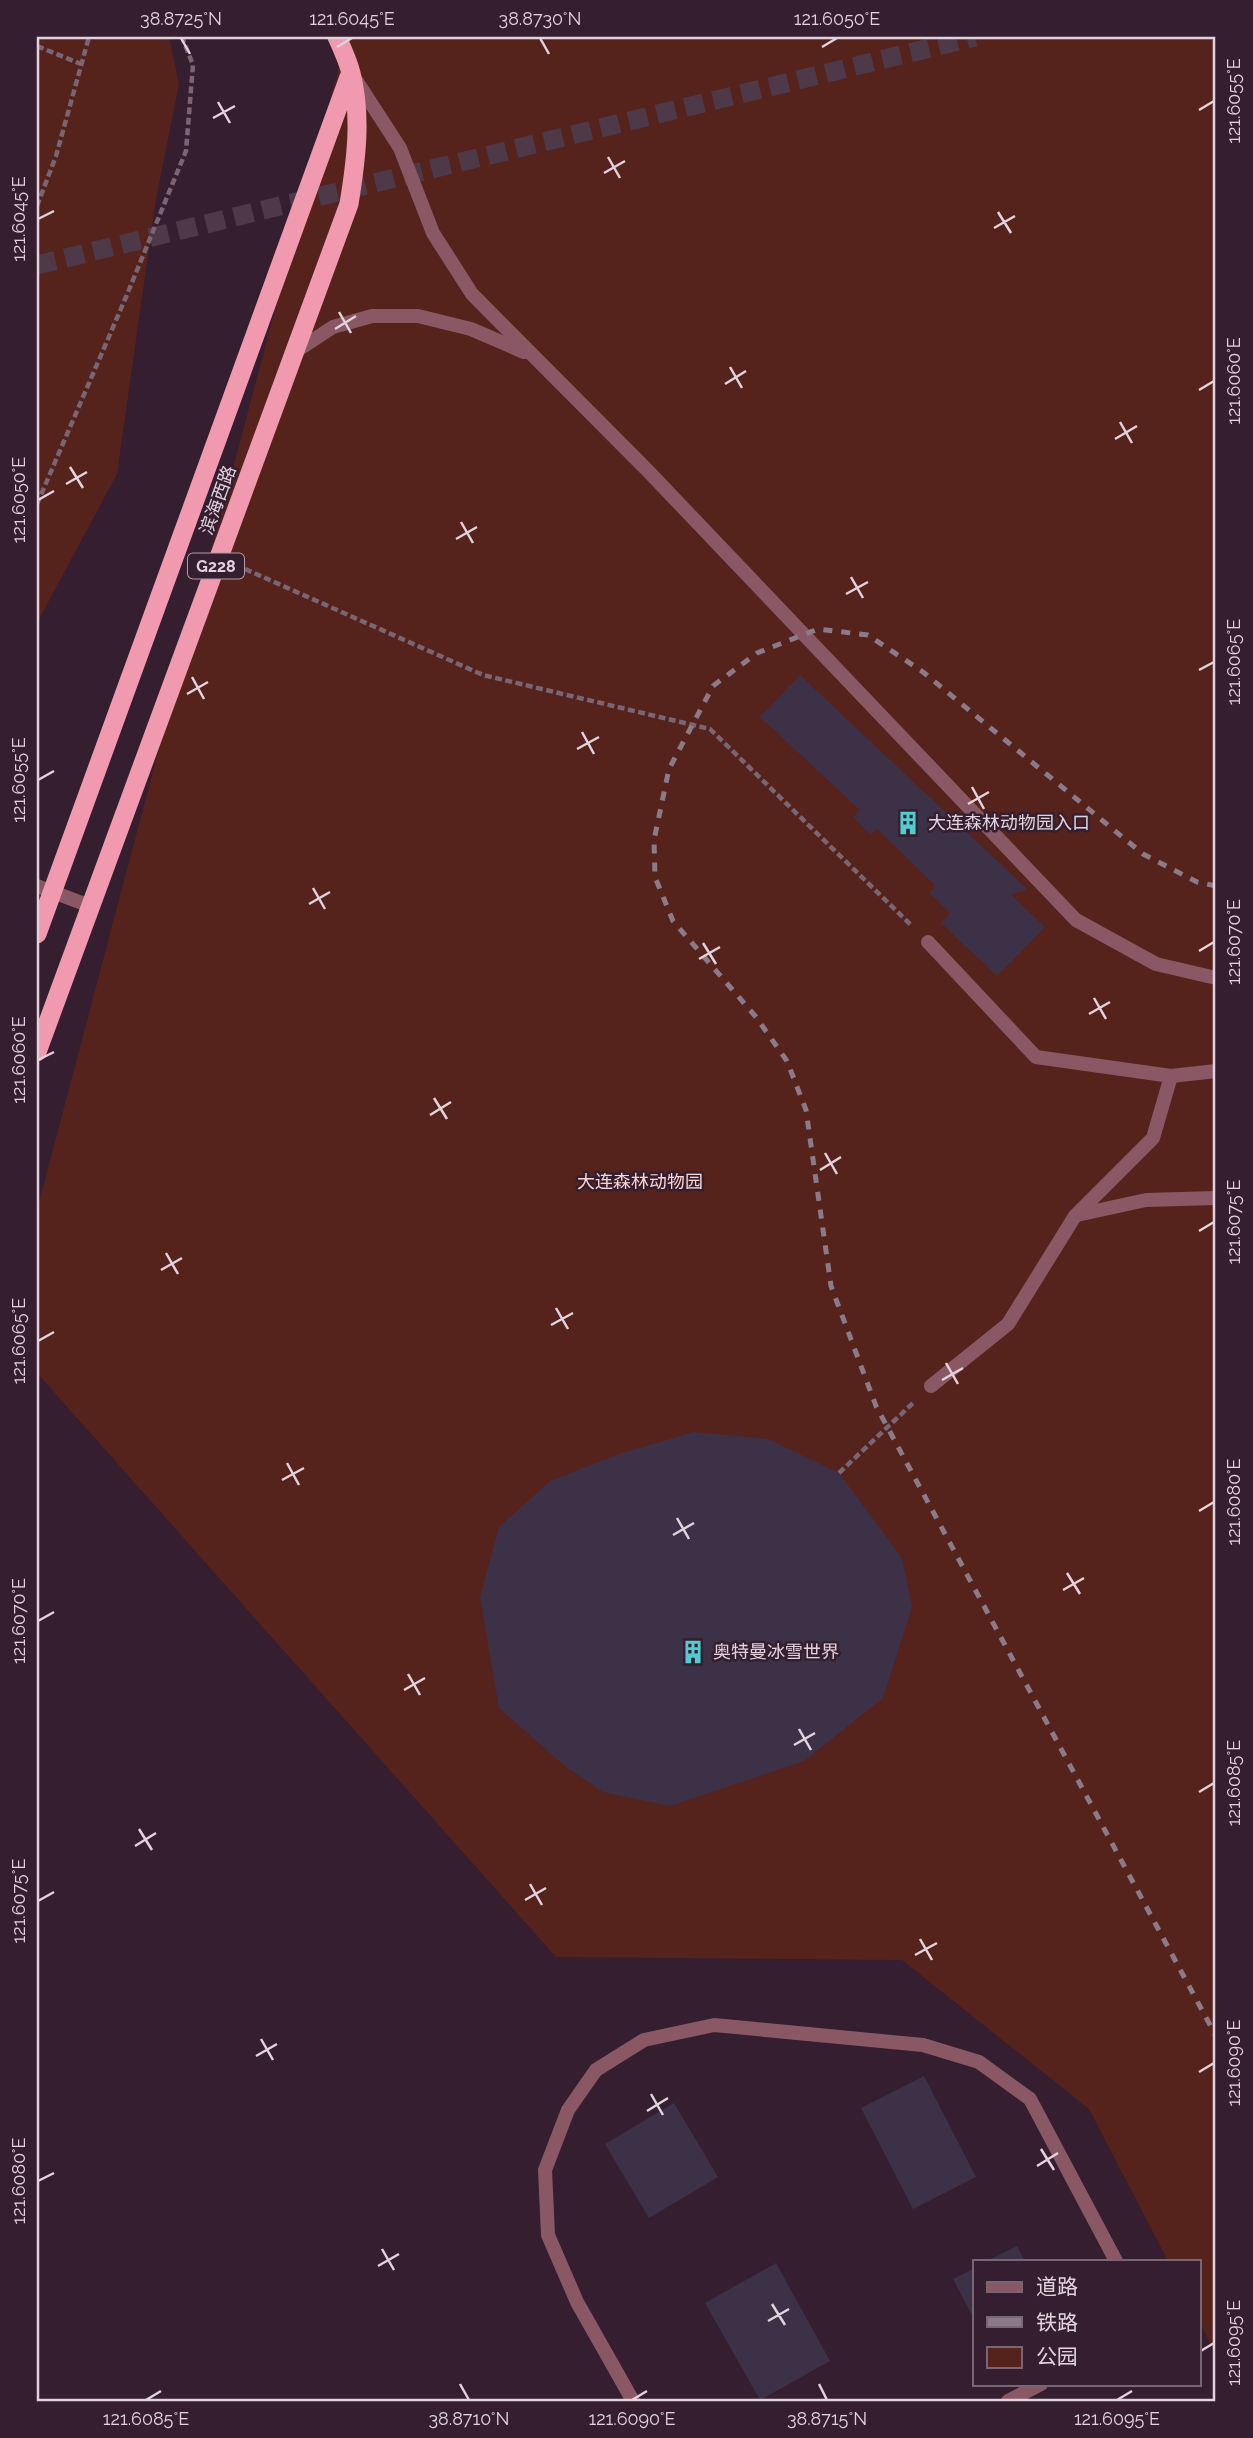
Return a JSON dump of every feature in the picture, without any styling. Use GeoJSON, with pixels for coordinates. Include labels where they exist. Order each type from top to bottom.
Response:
{"type":"FeatureCollection","features":[{"type":"Feature","properties":{"kind":"highway","name":"滨海西路"},"geometry":{"type":"LineString","coordinates":[[37,1052],[349,204],[357,157],[357,116],[351,73],[337,37]]}},
{"type":"Feature","properties":{"kind":"highway","name":"滨海西路"},"geometry":{"type":"LineString","coordinates":[[37,934],[44,889],[351,73]]}},
{"type":"Feature","properties":{"kind":"street"},"geometry":{"type":"LineString","coordinates":[[351,73],[378,110],[400,148],[433,233],[472,294],[649,472],[1076,920],[1156,964],[1216,978]]}},
{"type":"Feature","properties":{"kind":"street"},"geometry":{"type":"LineString","coordinates":[[295,352],[333,327],[372,316],[418,316],[471,330],[532,355]]}},
{"type":"Feature","properties":{"kind":"street"},"geometry":{"type":"LineString","coordinates":[[44,889],[90,906]]}},
{"type":"Feature","properties":{"kind":"street"},"geometry":{"type":"LineString","coordinates":[[928,942],[1036,1057],[1171,1076],[1216,1071]]}},
{"type":"Feature","properties":{"kind":"street"},"geometry":{"type":"LineString","coordinates":[[932,1386],[1008,1324],[1075,1216],[1153,1138],[1171,1076]]}},
{"type":"Feature","properties":{"kind":"street"},"geometry":{"type":"LineString","coordinates":[[1075,1216],[1146,1200],[1216,1198]]}},
{"type":"Feature","properties":{"kind":"street"},"geometry":{"type":"LineString","coordinates":[[633,2401],[578,2302],[548,2235],[545,2170],[568,2110],[596,2070],[644,2040],[714,2025],[923,2045],[979,2062],[1030,2099],[1115,2260]]}},
{"type":"Feature","properties":{"kind":"street"},"geometry":{"type":"LineString","coordinates":[[1009,2401],[1037,2386]]}},
{"type":"Feature","properties":{"kind":"path"},"geometry":{"type":"LineString","coordinates":[[37,206],[56,156],[89,37]]}},
{"type":"Feature","properties":{"kind":"path"},"geometry":{"type":"LineString","coordinates":[[37,504],[186,151],[193,65],[182,37]]}},
{"type":"Feature","properties":{"kind":"path"},"geometry":{"type":"LineString","coordinates":[[37,46],[81,64]]}},
{"type":"Feature","properties":{"kind":"path"},"geometry":{"type":"LineString","coordinates":[[219,557],[483,675],[710,729],[928,942]]}},
{"type":"Feature","properties":{"kind":"path"},"geometry":{"type":"LineString","coordinates":[[839,1473],[932,1386]]}},
{"type":"Feature","properties":{"kind":"green space"},"geometry":{"type":"Polygon","coordinates":[[[37,37],[169,37],[179,84],[156,199],[117,474],[37,623],[37,37]]]}},
{"type":"Feature","properties":{"kind":"green space","name":"大连森林动物园"},"geometry":{"type":"Polygon","coordinates":[[[347,37],[1216,37],[1216,2355],[1200,2323],[1200,2260],[1167,2260],[1089,2109],[902,1960],[556,1957],[37,1373],[37,1210],[347,37]]]}},
{"type":"Feature","properties":{"kind":"building","name":"大连森林动物园入口"},"geometry":{"type":"Polygon","coordinates":[[[800,675],[1028,890],[1010,894],[1045,927],[997,976],[941,923],[950,913],[929,893],[936,886],[877,829],[871,835],[853,817],[860,810],[760,717],[800,675]]]}},
{"type":"Feature","properties":{"kind":"building","name":"奥特曼冰雪世界"},"geometry":{"type":"Polygon","coordinates":[[[694,1432],[768,1439],[839,1473],[902,1558],[912,1607],[883,1698],[804,1761],[670,1806],[603,1792],[565,1766],[499,1708],[480,1597],[499,1527],[550,1481],[619,1454],[694,1432]]]}},
{"type":"Feature","properties":{"kind":"building"},"geometry":{"type":"Polygon","coordinates":[[[924,2076],[976,2177],[913,2209],[861,2108],[924,2076]]]}},
{"type":"Feature","properties":{"kind":"building"},"geometry":{"type":"Polygon","coordinates":[[[674,2103],[718,2177],[649,2218],[605,2144],[674,2103]]]}},
{"type":"Feature","properties":{"kind":"building"},"geometry":{"type":"Polygon","coordinates":[[[1017,2246],[1024,2260],[989,2260],[1017,2246]]]}},
{"type":"Feature","properties":{"kind":"building"},"geometry":{"type":"Polygon","coordinates":[[[776,2263],[830,2361],[760,2400],[705,2303],[776,2263]]]}},
{"type":"Feature","properties":{"kind":"building"},"geometry":{"type":"Polygon","coordinates":[[[973,2269],[973,2317],[953,2279],[973,2269]]]}},
{"type":"Feature","properties":{"kind":"tunnel"},"geometry":{"type":"LineString","coordinates":[[37,265],[975,37]]}},
{"type":"Feature","properties":{"kind":"railway"},"geometry":{"type":"LineString","coordinates":[[1216,886],[1197,882],[1143,854],[923,672],[868,635],[818,629],[757,653],[713,686],[669,769],[654,840],[655,877],[673,921],[756,1017],[787,1061],[806,1110],[831,1286],[876,1406],[1216,2036]]}},
{"type":"Feature","properties":{"kind":"place","name":"大连森林动物园入口"},"geometry":{"type":"Point","coordinates":[908,823]}},
{"type":"Feature","properties":{"kind":"place","name":"奥特曼冰雪世界"},"geometry":{"type":"Point","coordinates":[693,1652]}}]}
